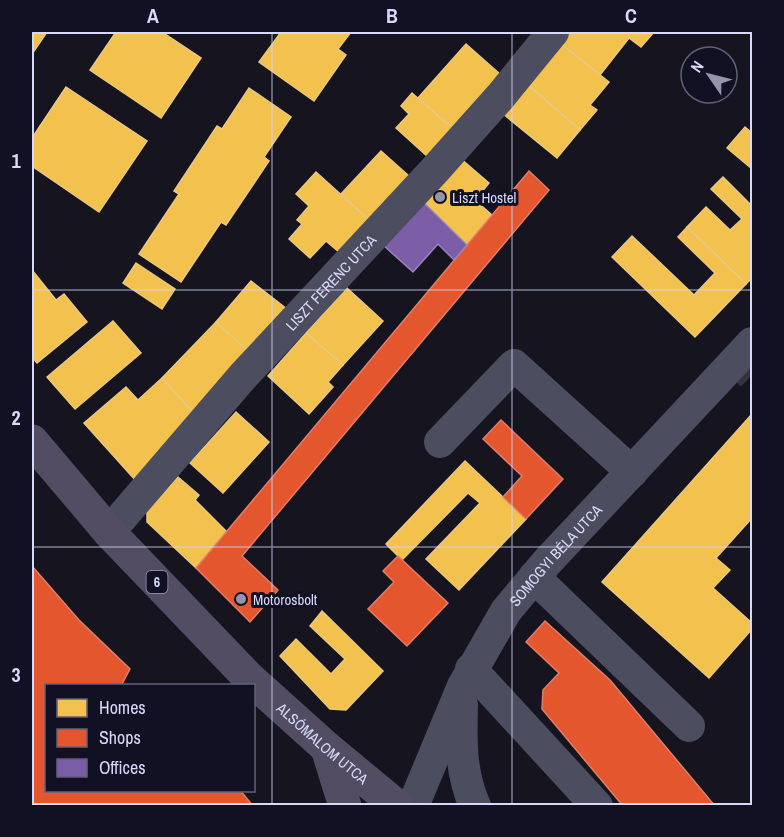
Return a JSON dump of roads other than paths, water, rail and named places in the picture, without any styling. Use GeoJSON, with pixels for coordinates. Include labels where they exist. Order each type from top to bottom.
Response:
{"type":"FeatureCollection","features":[{"type":"Feature","properties":{"kind":"main road","name":"ALSÓMALOM UTCA"},"geometry":{"type":"LineString","coordinates":[[32,441],[109,532],[248,677],[327,748],[397,806]]}},
{"type":"Feature","properties":{"kind":"main road"},"geometry":{"type":"LineString","coordinates":[[327,748],[345,806]]}},
{"type":"Feature","properties":{"kind":"street","name":"LISZT FERENC UTCA"},"geometry":{"type":"LineString","coordinates":[[109,532],[244,375],[434,172],[553,32]]}},
{"type":"Feature","properties":{"kind":"street","name":"SOMOGYI BÉLA UTCA"},"geometry":{"type":"LineString","coordinates":[[413,806],[467,677],[506,611],[534,577],[753,343]]}},
{"type":"Feature","properties":{"kind":"street"},"geometry":{"type":"LineString","coordinates":[[440,442],[514,365],[632,472]]}},
{"type":"Feature","properties":{"kind":"street"},"geometry":{"type":"LineString","coordinates":[[534,577],[688,726]]}},
{"type":"Feature","properties":{"kind":"street"},"geometry":{"type":"LineString","coordinates":[[467,677],[461,736],[463,769],[475,806]]}},
{"type":"Feature","properties":{"kind":"street"},"geometry":{"type":"LineString","coordinates":[[467,677],[597,806]]}},
{"type":"Feature","properties":{"kind":"tunnel"},"geometry":{"type":"LineString","coordinates":[[737,361],[752,375]]}},
{"type":"Feature","properties":{"kind":"place","name":"Liszt Hostel"},"geometry":{"type":"Point","coordinates":[440,197]}},
{"type":"Feature","properties":{"kind":"place","name":"Motorosbolt"},"geometry":{"type":"Point","coordinates":[241,599]}}]}
